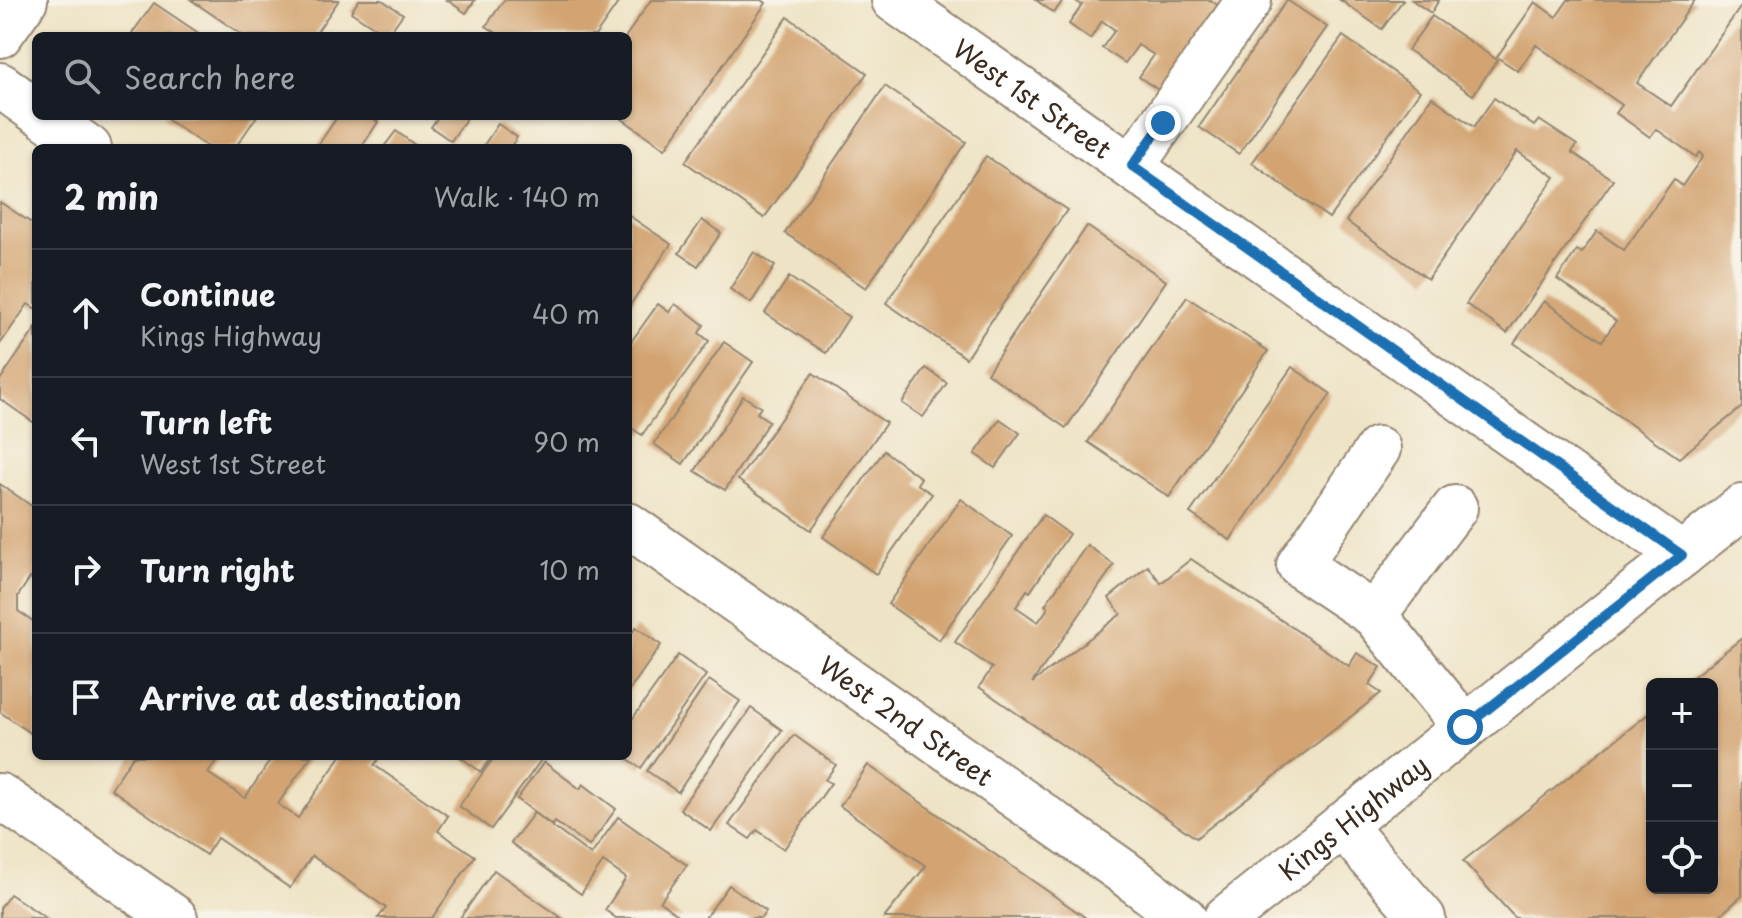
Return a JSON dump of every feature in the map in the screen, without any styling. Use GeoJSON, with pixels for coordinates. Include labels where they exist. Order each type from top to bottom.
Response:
{"type":"FeatureCollection","features":[{"type":"Feature","properties":{"kind":"street"},"geometry":{"type":"LineString","coordinates":[[0,35],[25,0]]}},
{"type":"Feature","properties":{"kind":"street","name":"West 1st Street"},"geometry":{"type":"LineString","coordinates":[[894,0],[1682,555]]}},
{"type":"Feature","properties":{"kind":"street"},"geometry":{"type":"LineString","coordinates":[[1132,166],[1249,0]]}},
{"type":"Feature","properties":{"kind":"street"},"geometry":{"type":"LineString","coordinates":[[0,85],[32,108]]}},
{"type":"Feature","properties":{"kind":"street"},"geometry":{"type":"LineString","coordinates":[[50,120],[83,144]]}},
{"type":"Feature","properties":{"kind":"street"},"geometry":{"type":"LineString","coordinates":[[1378,449],[1299,565],[1374,615],[1465,727]]}},
{"type":"Feature","properties":{"kind":"street","name":"Kings Highway"},"geometry":{"type":"LineString","coordinates":[[1226,918],[1742,507]]}},
{"type":"Feature","properties":{"kind":"street"},"geometry":{"type":"LineString","coordinates":[[1374,615],[1455,508]]}},
{"type":"Feature","properties":{"kind":"street","name":"West 2nd Street"},"geometry":{"type":"LineString","coordinates":[[632,528],[1109,862],[1184,918]]}},
{"type":"Feature","properties":{"kind":"street"},"geometry":{"type":"LineString","coordinates":[[0,796],[175,918]]}},
{"type":"Feature","properties":{"kind":"street"},"geometry":{"type":"LineString","coordinates":[[1342,825],[1423,918]]}},
{"type":"Feature","properties":{"kind":"building"},"geometry":{"type":"Polygon","coordinates":[[[191,0],[339,0],[317,32],[238,32],[191,0]]]}},
{"type":"Feature","properties":{"kind":"building"},"geometry":{"type":"Polygon","coordinates":[[[359,0],[382,0],[403,14],[390,32],[381,32],[351,12],[359,0]]]}},
{"type":"Feature","properties":{"kind":"building"},"geometry":{"type":"Polygon","coordinates":[[[447,0],[475,0],[466,13],[447,0]]]}},
{"type":"Feature","properties":{"kind":"building"},"geometry":{"type":"Polygon","coordinates":[[[504,0],[620,0],[598,32],[495,32],[486,26],[504,0]]]}},
{"type":"Feature","properties":{"kind":"building"},"geometry":{"type":"Polygon","coordinates":[[[651,0],[762,0],[766,3],[665,149],[624,120],[632,120],[632,32],[629,32],[651,0]]]}},
{"type":"Feature","properties":{"kind":"building"},"geometry":{"type":"Polygon","coordinates":[[[1036,0],[1063,0],[1054,13],[1036,0]]]}},
{"type":"Feature","properties":{"kind":"building"},"geometry":{"type":"Polygon","coordinates":[[[1074,0],[1210,0],[1225,10],[1160,91],[1139,77],[1154,55],[1138,45],[1125,63],[1102,48],[1115,30],[1102,21],[1090,39],[1069,24],[1082,5],[1074,0]]]}},
{"type":"Feature","properties":{"kind":"building"},"geometry":{"type":"Polygon","coordinates":[[[1287,0],[1327,27],[1239,154],[1199,127],[1287,0]]]}},
{"type":"Feature","properties":{"kind":"building"},"geometry":{"type":"Polygon","coordinates":[[[1340,0],[1403,0],[1382,29],[1340,0]]]}},
{"type":"Feature","properties":{"kind":"building"},"geometry":{"type":"Polygon","coordinates":[[[1412,0],[1439,0],[1431,13],[1412,0]]]}},
{"type":"Feature","properties":{"kind":"building"},"geometry":{"type":"Polygon","coordinates":[[[1568,0],[1695,0],[1637,83],[1671,106],[1742,5],[1742,407],[1679,458],[1514,343],[1544,301],[1602,341],[1616,321],[1557,279],[1577,250],[1582,253],[1597,231],[1624,250],[1674,179],[1682,186],[1703,156],[1699,152],[1696,157],[1656,129],[1650,137],[1616,113],[1622,105],[1536,45],[1518,71],[1497,57],[1535,2],[1556,17],[1568,0]]]}},
{"type":"Feature","properties":{"kind":"building"},"geometry":{"type":"Polygon","coordinates":[[[154,3],[197,32],[133,32],[154,3]]]}},
{"type":"Feature","properties":{"kind":"building"},"geometry":{"type":"Polygon","coordinates":[[[1432,16],[1497,60],[1473,95],[1408,50],[1432,16]]]}},
{"type":"Feature","properties":{"kind":"building"},"geometry":{"type":"Polygon","coordinates":[[[788,17],[867,73],[764,218],[685,162],[788,17]]]}},
{"type":"Feature","properties":{"kind":"building"},"geometry":{"type":"Polygon","coordinates":[[[1343,36],[1420,91],[1329,218],[1252,163],[1343,36]]]}},
{"type":"Feature","properties":{"kind":"building"},"geometry":{"type":"Polygon","coordinates":[[[885,86],[966,142],[866,288],[785,233],[885,86]]]}},
{"type":"Feature","properties":{"kind":"building"},"geometry":{"type":"Polygon","coordinates":[[[1432,97],[1474,127],[1494,98],[1534,126],[1539,120],[1577,145],[1572,152],[1613,180],[1507,333],[1466,304],[1555,177],[1517,151],[1428,279],[1346,221],[1432,97]]]}},
{"type":"Feature","properties":{"kind":"building"},"geometry":{"type":"Polygon","coordinates":[[[168,120],[254,120],[238,144],[203,144],[168,120]]]}},
{"type":"Feature","properties":{"kind":"building"},"geometry":{"type":"Polygon","coordinates":[[[335,120],[378,122],[364,144],[319,144],[335,120]]]}},
{"type":"Feature","properties":{"kind":"building"},"geometry":{"type":"Polygon","coordinates":[[[436,120],[465,120],[451,141],[431,127],[436,120]]]}},
{"type":"Feature","properties":{"kind":"building"},"geometry":{"type":"Polygon","coordinates":[[[498,124],[517,137],[513,144],[485,144],[498,124]]]}},
{"type":"Feature","properties":{"kind":"building"},"geometry":{"type":"Polygon","coordinates":[[[396,131],[414,144],[386,144],[396,131]]]}},
{"type":"Feature","properties":{"kind":"building"},"geometry":{"type":"Polygon","coordinates":[[[986,156],[1067,210],[966,358],[886,303],[986,156]]]}},
{"type":"Feature","properties":{"kind":"building"},"geometry":{"type":"Polygon","coordinates":[[[0,202],[32,223],[32,306],[28,304],[0,344],[0,202]]]}},
{"type":"Feature","properties":{"kind":"building"},"geometry":{"type":"Polygon","coordinates":[[[632,218],[671,244],[632,302],[632,218]]]}},
{"type":"Feature","properties":{"kind":"building"},"geometry":{"type":"Polygon","coordinates":[[[702,220],[721,233],[698,266],[679,253],[702,220]]]}},
{"type":"Feature","properties":{"kind":"building"},"geometry":{"type":"Polygon","coordinates":[[[1087,226],[1166,281],[1066,428],[987,373],[1087,226]]]}},
{"type":"Feature","properties":{"kind":"building"},"geometry":{"type":"Polygon","coordinates":[[[754,252],[775,266],[751,303],[730,289],[754,252]]]}},
{"type":"Feature","properties":{"kind":"building"},"geometry":{"type":"Polygon","coordinates":[[[789,277],[849,317],[826,353],[765,313],[789,277]]]}},
{"type":"Feature","properties":{"kind":"building"},"geometry":{"type":"Polygon","coordinates":[[[1187,297],[1268,351],[1169,497],[1088,442],[1187,297]]]}},
{"type":"Feature","properties":{"kind":"building"},"geometry":{"type":"Polygon","coordinates":[[[658,304],[669,312],[675,304],[704,325],[699,333],[709,341],[642,435],[632,429],[632,340],[658,304]]]}},
{"type":"Feature","properties":{"kind":"building"},"geometry":{"type":"Polygon","coordinates":[[[32,334],[32,421],[0,399],[0,380],[32,334]]]}},
{"type":"Feature","properties":{"kind":"building"},"geometry":{"type":"Polygon","coordinates":[[[724,342],[753,362],[683,464],[654,444],[724,342]]]}},
{"type":"Feature","properties":{"kind":"building"},"geometry":{"type":"Polygon","coordinates":[[[1292,367],[1331,394],[1230,540],[1190,513],[1292,367]]]}},
{"type":"Feature","properties":{"kind":"building"},"geometry":{"type":"Polygon","coordinates":[[[926,368],[947,383],[923,417],[902,403],[926,368]]]}},
{"type":"Feature","properties":{"kind":"building"},"geometry":{"type":"Polygon","coordinates":[[[813,373],[886,423],[811,530],[738,480],[813,373]]]}},
{"type":"Feature","properties":{"kind":"building"},"geometry":{"type":"Polygon","coordinates":[[[743,396],[761,407],[757,413],[769,421],[725,490],[695,471],[743,396]]]}},
{"type":"Feature","properties":{"kind":"building"},"geometry":{"type":"Polygon","coordinates":[[[1000,419],[1020,433],[995,468],[975,454],[1000,419]]]}},
{"type":"Feature","properties":{"kind":"building"},"geometry":{"type":"Polygon","coordinates":[[[884,451],[921,478],[917,484],[932,494],[876,574],[823,537],[884,451]]]}},
{"type":"Feature","properties":{"kind":"building"},"geometry":{"type":"Polygon","coordinates":[[[0,484],[32,506],[32,579],[18,596],[18,611],[32,620],[32,734],[0,712],[0,484]]]}},
{"type":"Feature","properties":{"kind":"building"},"geometry":{"type":"Polygon","coordinates":[[[961,499],[1012,536],[939,640],[888,604],[961,499]]]}},
{"type":"Feature","properties":{"kind":"building"},"geometry":{"type":"Polygon","coordinates":[[[1043,515],[1069,534],[1030,592],[1027,590],[1016,607],[1038,622],[1048,608],[1045,605],[1087,545],[1114,565],[1032,683],[1121,614],[1109,598],[1148,566],[1161,583],[1191,559],[1349,666],[1357,653],[1381,667],[1369,685],[1381,693],[1196,838],[979,687],[992,668],[955,642],[1043,515]]]}},
{"type":"Feature","properties":{"kind":"building"},"geometry":{"type":"Polygon","coordinates":[[[636,627],[661,645],[632,686],[632,633],[636,627]]]}},
{"type":"Feature","properties":{"kind":"building"},"geometry":{"type":"Polygon","coordinates":[[[1742,638],[1742,896],[1717,918],[1515,918],[1463,861],[1646,716],[1646,894],[1718,894],[1718,678],[1692,678],[1742,638]]]}},
{"type":"Feature","properties":{"kind":"building"},"geometry":{"type":"Polygon","coordinates":[[[678,655],[706,675],[641,768],[630,760],[632,719],[678,655]]]}},
{"type":"Feature","properties":{"kind":"building"},"geometry":{"type":"Polygon","coordinates":[[[709,680],[740,701],[678,792],[647,771],[709,680]]]}},
{"type":"Feature","properties":{"kind":"building"},"geometry":{"type":"Polygon","coordinates":[[[751,708],[782,730],[711,831],[680,809],[751,708]]]}},
{"type":"Feature","properties":{"kind":"building"},"geometry":{"type":"Polygon","coordinates":[[[794,735],[836,765],[825,780],[831,783],[784,849],[757,830],[750,839],[729,825],[794,735]]]}},
{"type":"Feature","properties":{"kind":"building"},"geometry":{"type":"Polygon","coordinates":[[[130,760],[217,760],[208,773],[245,798],[270,760],[308,760],[278,804],[298,818],[338,760],[378,760],[374,765],[448,816],[438,831],[475,856],[432,918],[378,918],[386,908],[312,856],[290,888],[217,838],[206,855],[111,789],[130,760]]]}},
{"type":"Feature","properties":{"kind":"building"},"geometry":{"type":"Polygon","coordinates":[[[464,760],[489,760],[481,772],[464,760]]]}},
{"type":"Feature","properties":{"kind":"building"},"geometry":{"type":"Polygon","coordinates":[[[492,760],[541,760],[491,829],[459,806],[492,760]]]}},
{"type":"Feature","properties":{"kind":"building"},"geometry":{"type":"Polygon","coordinates":[[[544,762],[580,789],[583,784],[616,809],[589,846],[555,822],[553,826],[517,799],[544,762]]]}},
{"type":"Feature","properties":{"kind":"building"},"geometry":{"type":"Polygon","coordinates":[[[868,765],[1086,918],[884,918],[926,866],[840,806],[868,765]]]}},
{"type":"Feature","properties":{"kind":"building"},"geometry":{"type":"Polygon","coordinates":[[[534,813],[591,855],[618,817],[687,865],[660,902],[682,918],[616,918],[605,910],[626,878],[603,862],[581,894],[511,843],[534,813]]]}},
{"type":"Feature","properties":{"kind":"building"},"geometry":{"type":"Polygon","coordinates":[[[494,870],[529,895],[562,918],[460,918],[494,870]]]}},
{"type":"Feature","properties":{"kind":"building"},"geometry":{"type":"Polygon","coordinates":[[[729,885],[766,911],[761,918],[705,918],[729,885]]]}},
{"type":"Feature","properties":{"kind":"building"},"geometry":{"type":"Polygon","coordinates":[[[10,894],[46,918],[0,918],[0,908],[10,894]]]}},
{"type":"Feature","properties":{"kind":"route"},"geometry":{"type":"LineString","coordinates":[[1163,123],[1132,166],[1682,555],[1465,727]]}}]}
